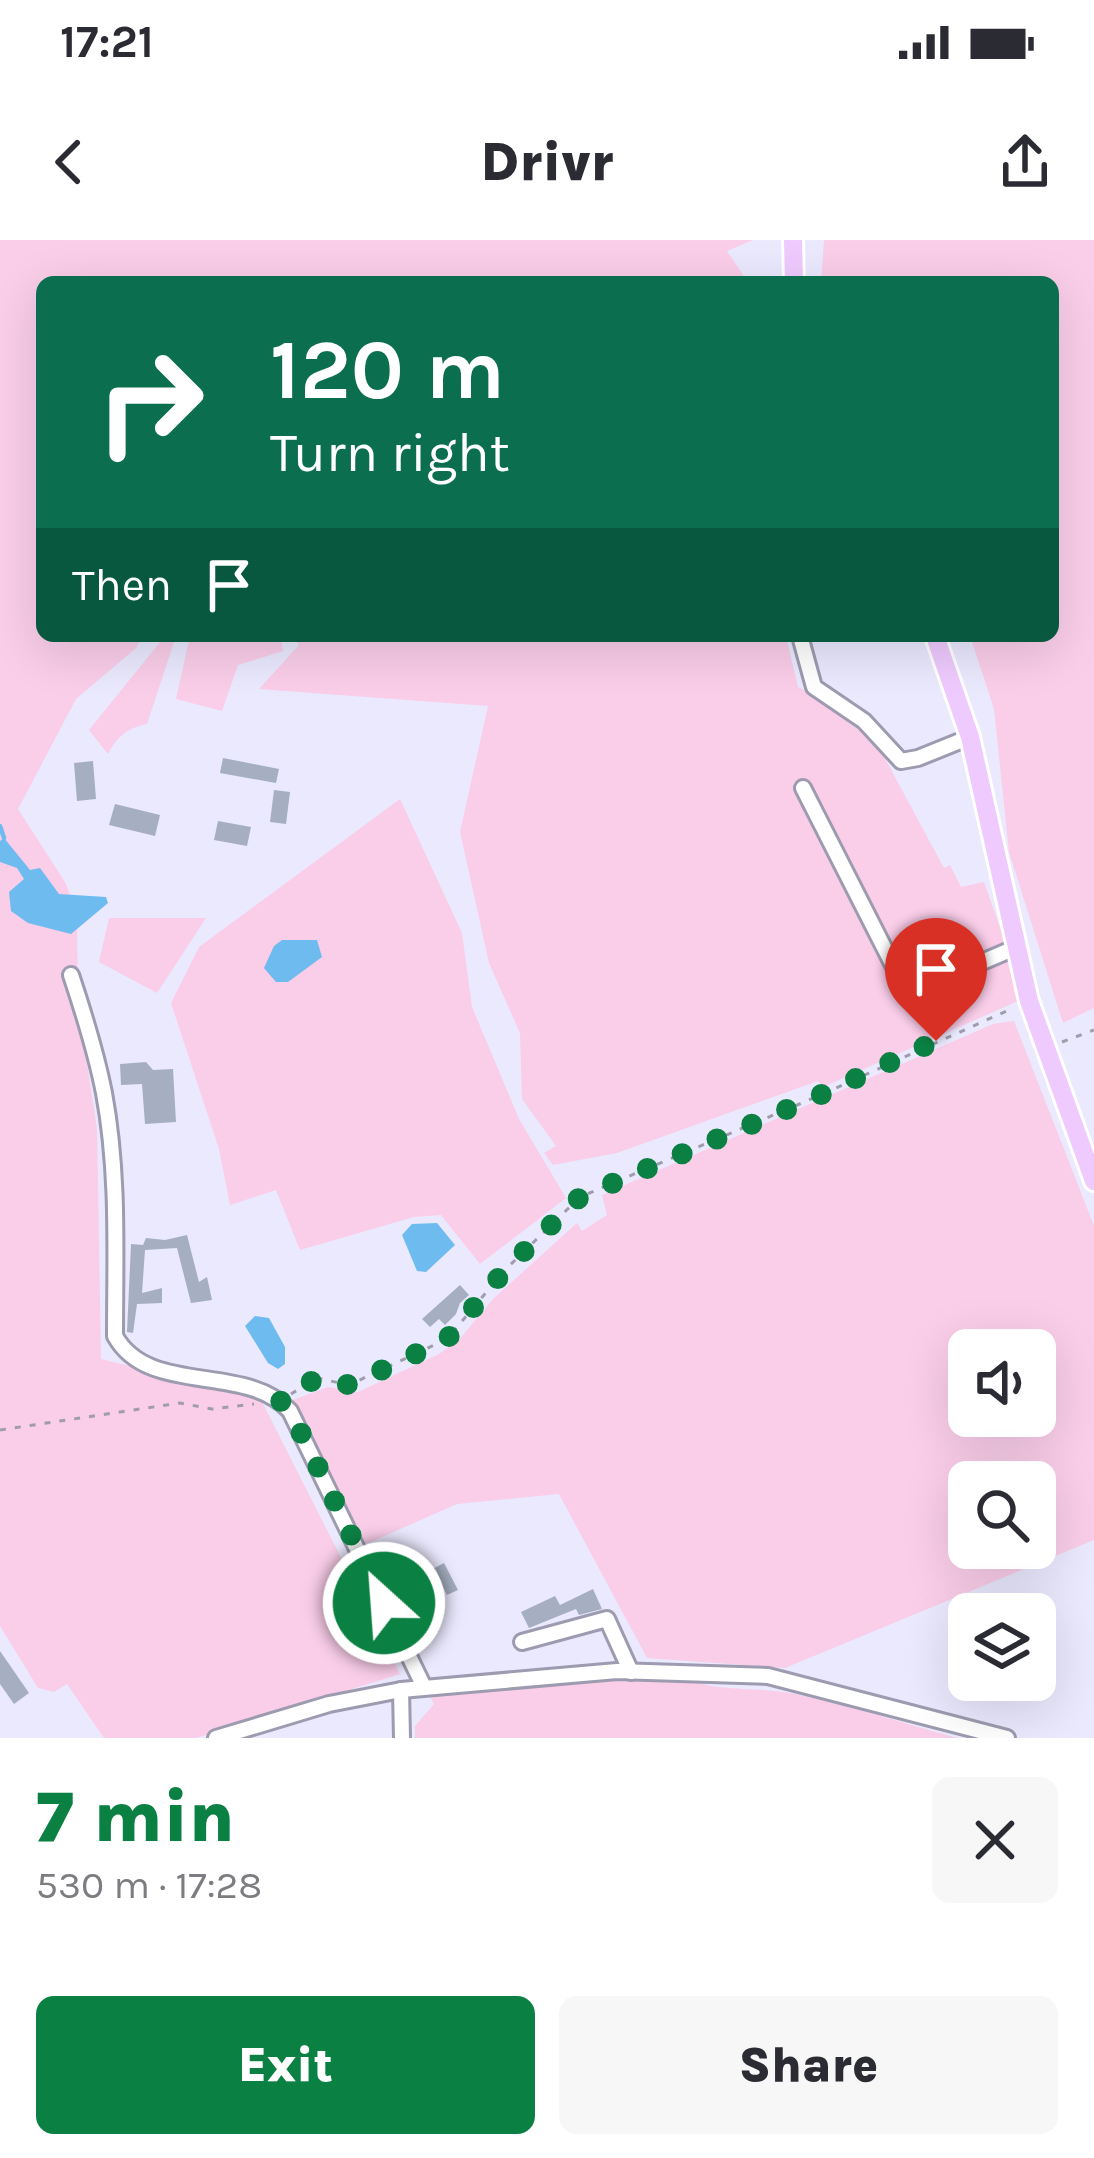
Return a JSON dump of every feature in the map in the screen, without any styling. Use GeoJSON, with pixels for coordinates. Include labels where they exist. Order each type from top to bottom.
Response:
{"type":"FeatureCollection","features":[{"type":"Feature","properties":{"kind":"main road"},"geometry":{"type":"LineString","coordinates":[[793,240],[794,276]]}},
{"type":"Feature","properties":{"kind":"main road"},"geometry":{"type":"LineString","coordinates":[[937,642],[970,737],[1029,1001],[1094,1181]]}},
{"type":"Feature","properties":{"kind":"street"},"geometry":{"type":"LineString","coordinates":[[802,642],[814,687],[864,721],[896,758],[918,758],[970,737]]}},
{"type":"Feature","properties":{"kind":"street"},"geometry":{"type":"LineString","coordinates":[[803,788],[898,977],[933,961],[974,965],[1017,947]]}},
{"type":"Feature","properties":{"kind":"street"},"geometry":{"type":"LineString","coordinates":[[71,975],[105,1097],[115,1182],[115,1336],[123,1351],[144,1366],[254,1388],[280,1400],[303,1436],[424,1687]]}},
{"type":"Feature","properties":{"kind":"street"},"geometry":{"type":"LineString","coordinates":[[522,1642],[608,1618],[631,1672]]}},
{"type":"Feature","properties":{"kind":"street"},"geometry":{"type":"LineString","coordinates":[[216,1738],[329,1704],[401,1690],[631,1672],[768,1676],[1007,1738]]}},
{"type":"Feature","properties":{"kind":"street"},"geometry":{"type":"LineString","coordinates":[[401,1690],[402,1738]]}},
{"type":"Feature","properties":{"kind":"path"},"geometry":{"type":"LineString","coordinates":[[0,1430],[180,1403],[212,1408],[280,1400],[317,1378],[350,1385],[447,1339],[505,1270],[580,1197],[1011,1009]]}},
{"type":"Feature","properties":{"kind":"path"},"geometry":{"type":"LineString","coordinates":[[1060,1043],[1094,1030]]}},
{"type":"Feature","properties":{"kind":"shaded area"},"geometry":{"type":"Polygon","coordinates":[[[0,240],[753,240],[727,251],[744,276],[36,276],[36,642],[140,642],[76,699],[18,809],[65,882],[77,912],[78,1005],[97,1128],[101,1359],[260,1398],[400,1674],[196,1738],[104,1738],[67,1684],[54,1692],[38,1688],[0,1626],[0,240]]]}},
{"type":"Feature","properties":{"kind":"shaded area"},"geometry":{"type":"Polygon","coordinates":[[[824,240],[1094,240],[1094,1008],[1063,1023],[1009,852],[994,709],[972,642],[1059,642],[1059,276],[821,276],[824,240]]]}},
{"type":"Feature","properties":{"kind":"shaded area"},"geometry":{"type":"Polygon","coordinates":[[[160,642],[174,642],[147,724],[123,734],[108,754],[89,730],[160,642]]]}},
{"type":"Feature","properties":{"kind":"shaded area"},"geometry":{"type":"Polygon","coordinates":[[[189,642],[281,642],[283,651],[238,665],[222,711],[176,699],[189,642]]]}},
{"type":"Feature","properties":{"kind":"shaded area"},"geometry":{"type":"Polygon","coordinates":[[[297,642],[787,642],[798,687],[850,714],[882,753],[944,868],[950,865],[961,887],[984,882],[1025,998],[823,1087],[818,1081],[617,1153],[553,1165],[544,1153],[556,1146],[522,1099],[520,1033],[489,963],[460,832],[488,706],[259,689],[297,642]]]}},
{"type":"Feature","properties":{"kind":"shaded area"},"geometry":{"type":"Polygon","coordinates":[[[400,799],[462,933],[472,1007],[519,1119],[566,1198],[480,1264],[441,1215],[414,1217],[300,1250],[276,1190],[230,1205],[219,1149],[171,1003],[199,947],[400,799]]]}},
{"type":"Feature","properties":{"kind":"shaded area"},"geometry":{"type":"Polygon","coordinates":[[[109,918],[206,918],[157,993],[99,962],[109,918]]]}},
{"type":"Feature","properties":{"kind":"shaded area"},"geometry":{"type":"Polygon","coordinates":[[[1014,1021],[1094,1226],[1094,1540],[1056,1556],[1056,1461],[948,1461],[948,1569],[1024,1569],[966,1593],[948,1593],[948,1600],[785,1668],[647,1658],[559,1494],[457,1504],[364,1545],[290,1401],[328,1387],[358,1392],[437,1355],[458,1341],[493,1299],[577,1223],[582,1231],[607,1215],[602,1195],[993,1024],[1014,1021]]]}},
{"type":"Feature","properties":{"kind":"shaded area"},"geometry":{"type":"Polygon","coordinates":[[[687,1678],[811,1697],[957,1738],[415,1738],[415,1726],[434,1704],[430,1697],[461,1690],[557,1680],[687,1678]]]}},
{"type":"Feature","properties":{"kind":"water"},"geometry":{"type":"Polygon","coordinates":[[[4,838],[30,870],[40,868],[59,894],[106,897],[108,903],[71,934],[28,923],[11,911],[9,892],[24,879],[17,868],[0,862],[4,838]]]}},
{"type":"Feature","properties":{"kind":"water"},"geometry":{"type":"Polygon","coordinates":[[[282,940],[317,940],[322,957],[288,982],[276,982],[264,968],[282,940]]]}},
{"type":"Feature","properties":{"kind":"water"},"geometry":{"type":"Polygon","coordinates":[[[437,1223],[455,1245],[426,1272],[417,1271],[402,1235],[412,1224],[437,1223]]]}},
{"type":"Feature","properties":{"kind":"water"},"geometry":{"type":"Polygon","coordinates":[[[255,1316],[269,1318],[285,1347],[285,1364],[278,1369],[268,1363],[245,1326],[255,1316]]]}},
{"type":"Feature","properties":{"kind":"building"},"geometry":{"type":"Polygon","coordinates":[[[223,758],[279,769],[276,783],[220,773],[223,758]]]}},
{"type":"Feature","properties":{"kind":"building"},"geometry":{"type":"Polygon","coordinates":[[[93,761],[96,799],[77,801],[74,763],[93,761]]]}},
{"type":"Feature","properties":{"kind":"building"},"geometry":{"type":"Polygon","coordinates":[[[274,790],[290,792],[286,824],[270,822],[274,790]]]}},
{"type":"Feature","properties":{"kind":"building"},"geometry":{"type":"Polygon","coordinates":[[[115,804],[160,815],[155,836],[109,825],[115,804]]]}},
{"type":"Feature","properties":{"kind":"building"},"geometry":{"type":"Polygon","coordinates":[[[218,821],[251,827],[247,846],[214,840],[218,821]]]}},
{"type":"Feature","properties":{"kind":"building"},"geometry":{"type":"Polygon","coordinates":[[[146,1062],[153,1070],[173,1069],[176,1122],[145,1124],[142,1084],[121,1085],[120,1064],[146,1062]]]}},
{"type":"Feature","properties":{"kind":"building"},"geometry":{"type":"Polygon","coordinates":[[[187,1235],[199,1282],[207,1277],[212,1300],[191,1303],[177,1248],[145,1250],[142,1293],[162,1288],[162,1303],[137,1304],[133,1333],[127,1332],[131,1244],[187,1235]]]}},
{"type":"Feature","properties":{"kind":"building"},"geometry":{"type":"Polygon","coordinates":[[[460,1285],[469,1295],[456,1314],[445,1325],[439,1319],[430,1327],[422,1319],[460,1285]]]}},
{"type":"Feature","properties":{"kind":"building"},"geometry":{"type":"Polygon","coordinates":[[[444,1563],[458,1590],[447,1595],[441,1583],[414,1597],[407,1582],[444,1563]]]}},
{"type":"Feature","properties":{"kind":"building"},"geometry":{"type":"Polygon","coordinates":[[[593,1589],[602,1609],[579,1615],[576,1609],[529,1628],[521,1612],[555,1596],[560,1605],[593,1589]]]}},
{"type":"Feature","properties":{"kind":"building"},"geometry":{"type":"Polygon","coordinates":[[[0,1651],[29,1693],[14,1704],[0,1684],[0,1651]]]}},
{"type":"Feature","properties":{"kind":"waterway"},"geometry":{"type":"LineString","coordinates":[[0,826],[4,838]]}},
{"type":"Feature","properties":{"kind":"route"},"geometry":{"type":"LineString","coordinates":[[384,1603],[303,1436],[280,1400],[317,1378],[350,1385],[447,1339],[505,1270],[580,1197],[936,1041]]}}]}
